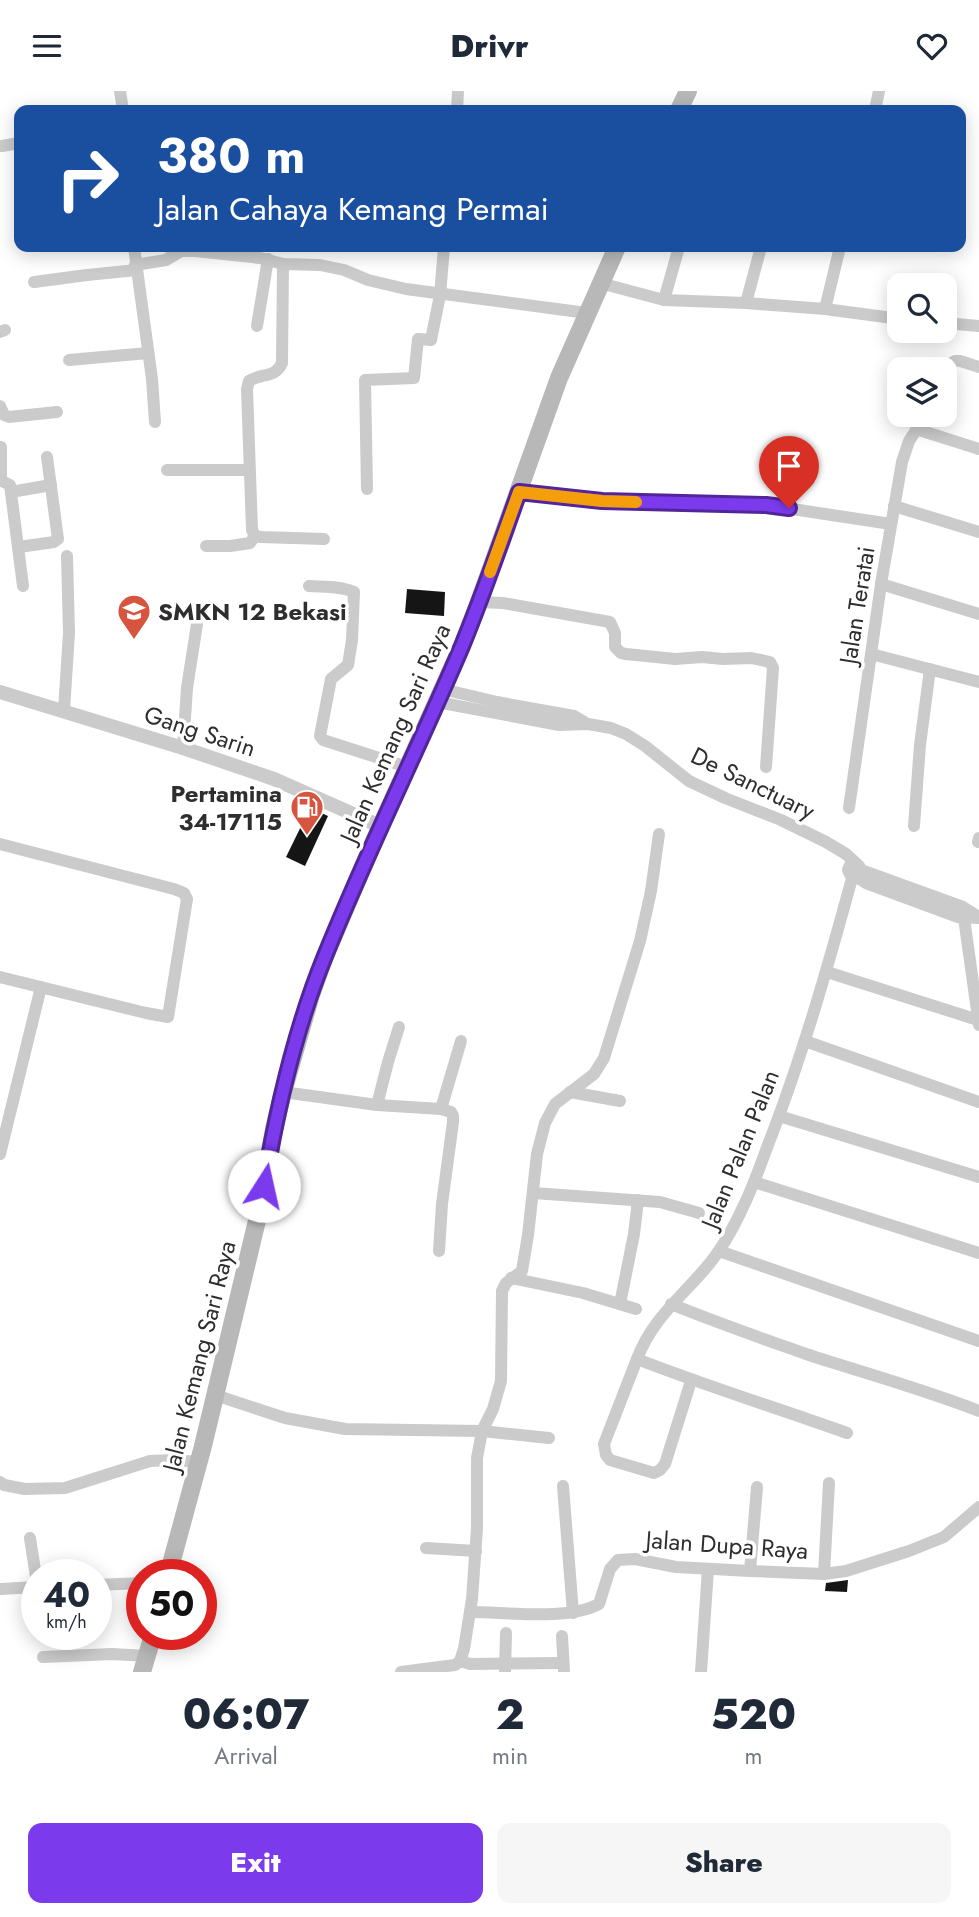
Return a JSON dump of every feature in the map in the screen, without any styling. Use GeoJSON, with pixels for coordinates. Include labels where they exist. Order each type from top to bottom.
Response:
{"type":"FeatureCollection","features":[{"type":"Feature","properties":{"kind":"main road","name":"Jalan Kemang Sari Raya"},"geometry":{"type":"LineString","coordinates":[[173,1559],[260,1208],[283,1092],[311,995],[380,826],[479,602],[559,378],[615,252]]}},
{"type":"Feature","properties":{"kind":"street"},"geometry":{"type":"LineString","coordinates":[[2,146],[14,144]]}},
{"type":"Feature","properties":{"kind":"street"},"geometry":{"type":"LineString","coordinates":[[134,252],[155,422]]}},
{"type":"Feature","properties":{"kind":"street"},"geometry":{"type":"LineString","coordinates":[[34,282],[136,267],[166,260],[179,252]]}},
{"type":"Feature","properties":{"kind":"street"},"geometry":{"type":"LineString","coordinates":[[212,252],[263,255],[284,264],[320,265],[344,270],[368,280],[440,295],[587,313]]}},
{"type":"Feature","properties":{"kind":"street"},"geometry":{"type":"LineString","coordinates":[[367,489],[365,380],[414,378],[418,339],[432,340],[444,252]]}},
{"type":"Feature","properties":{"kind":"street"},"geometry":{"type":"LineString","coordinates":[[664,300],[678,252]]}},
{"type":"Feature","properties":{"kind":"street"},"geometry":{"type":"LineString","coordinates":[[746,303],[760,252]]}},
{"type":"Feature","properties":{"kind":"street"},"geometry":{"type":"LineString","coordinates":[[825,309],[839,252]]}},
{"type":"Feature","properties":{"kind":"street"},"geometry":{"type":"LineString","coordinates":[[257,326],[263,255]]}},
{"type":"Feature","properties":{"kind":"street"},"geometry":{"type":"LineString","coordinates":[[255,536],[252,530],[247,389],[249,381],[272,374],[279,370],[282,363],[284,264]]}},
{"type":"Feature","properties":{"kind":"street"},"geometry":{"type":"LineString","coordinates":[[600,283],[664,300],[825,309],[887,317]]}},
{"type":"Feature","properties":{"kind":"street"},"geometry":{"type":"LineString","coordinates":[[957,324],[979,326]]}},
{"type":"Feature","properties":{"kind":"street"},"geometry":{"type":"LineString","coordinates":[[69,360],[148,353]]}},
{"type":"Feature","properties":{"kind":"street"},"geometry":{"type":"LineString","coordinates":[[957,360],[979,367]]}},
{"type":"Feature","properties":{"kind":"street"},"geometry":{"type":"LineString","coordinates":[[0,406],[4,415],[9,417],[57,412]]}},
{"type":"Feature","properties":{"kind":"street"},"geometry":{"type":"LineString","coordinates":[[916,429],[979,449]]}},
{"type":"Feature","properties":{"kind":"street","name":"Jalan Teratai"},"geometry":{"type":"LineString","coordinates":[[849,808],[894,506],[902,462],[909,440],[916,429]]}},
{"type":"Feature","properties":{"kind":"street"},"geometry":{"type":"LineString","coordinates":[[1,447],[0,480],[10,485],[23,586]]}},
{"type":"Feature","properties":{"kind":"street"},"geometry":{"type":"LineString","coordinates":[[19,547],[58,540],[47,457]]}},
{"type":"Feature","properties":{"kind":"street"},"geometry":{"type":"LineString","coordinates":[[167,470],[249,470]]}},
{"type":"Feature","properties":{"kind":"street"},"geometry":{"type":"LineString","coordinates":[[11,492],[51,485]]}},
{"type":"Feature","properties":{"kind":"street"},"geometry":{"type":"LineString","coordinates":[[519,492],[602,501],[766,505],[891,524]]}},
{"type":"Feature","properties":{"kind":"street"},"geometry":{"type":"LineString","coordinates":[[894,506],[979,531]]}},
{"type":"Feature","properties":{"kind":"street"},"geometry":{"type":"LineString","coordinates":[[255,536],[324,539]]}},
{"type":"Feature","properties":{"kind":"street"},"geometry":{"type":"LineString","coordinates":[[206,546],[250,543],[255,536]]}},
{"type":"Feature","properties":{"kind":"street"},"geometry":{"type":"LineString","coordinates":[[64,710],[69,633],[67,556]]}},
{"type":"Feature","properties":{"kind":"street"},"geometry":{"type":"LineString","coordinates":[[881,584],[979,614]]}},
{"type":"Feature","properties":{"kind":"street"},"geometry":{"type":"LineString","coordinates":[[309,586],[354,592],[348,665],[331,679],[320,736],[323,740],[407,767]]}},
{"type":"Feature","properties":{"kind":"street"},"geometry":{"type":"LineString","coordinates":[[479,602],[503,603],[610,622],[615,633],[615,647],[626,655],[675,659],[751,658],[770,662],[773,668],[766,767]]}},
{"type":"Feature","properties":{"kind":"street"},"geometry":{"type":"LineString","coordinates":[[183,748],[187,688],[197,624]]}},
{"type":"Feature","properties":{"kind":"street"},"geometry":{"type":"LineString","coordinates":[[871,654],[979,682]]}},
{"type":"Feature","properties":{"kind":"street"},"geometry":{"type":"LineString","coordinates":[[914,826],[920,745],[930,669]]}},
{"type":"Feature","properties":{"kind":"street","name":"Gang Sarin"},"geometry":{"type":"LineString","coordinates":[[0,692],[64,710],[274,779],[380,826]]}},
{"type":"Feature","properties":{"kind":"street","name":"De Sanctuary"},"geometry":{"type":"LineString","coordinates":[[440,695],[558,725],[588,724],[626,734],[690,781],[781,820],[846,854],[854,873]]}},
{"type":"Feature","properties":{"kind":"street"},"geometry":{"type":"LineString","coordinates":[[465,1662],[464,1649],[476,1551],[477,1458],[482,1431],[493,1409],[501,1381],[501,1299],[506,1283],[522,1271],[537,1154],[545,1123],[555,1104],[594,1074],[604,1058],[640,941],[659,834]]}},
{"type":"Feature","properties":{"kind":"street"},"geometry":{"type":"LineString","coordinates":[[0,844],[174,889],[184,893],[187,899],[168,1017],[0,977]]}},
{"type":"Feature","properties":{"kind":"street"},"geometry":{"type":"LineString","coordinates":[[854,873],[866,883],[979,917]]}},
{"type":"Feature","properties":{"kind":"street","name":"Jalan Palan Palan"},"geometry":{"type":"LineString","coordinates":[[691,1381],[665,1464],[660,1470],[653,1473],[610,1460],[604,1444],[642,1345],[671,1304],[704,1271],[719,1251],[754,1182],[805,1041],[854,873]]}},
{"type":"Feature","properties":{"kind":"street"},"geometry":{"type":"LineString","coordinates":[[827,972],[979,1022],[963,912]]}},
{"type":"Feature","properties":{"kind":"street"},"geometry":{"type":"LineString","coordinates":[[0,1154],[41,987]]}},
{"type":"Feature","properties":{"kind":"street"},"geometry":{"type":"LineString","coordinates":[[377,1105],[399,1027]]}},
{"type":"Feature","properties":{"kind":"street"},"geometry":{"type":"LineString","coordinates":[[441,1109],[461,1041]]}},
{"type":"Feature","properties":{"kind":"street"},"geometry":{"type":"LineString","coordinates":[[805,1041],[979,1102]]}},
{"type":"Feature","properties":{"kind":"street"},"geometry":{"type":"LineString","coordinates":[[283,1092],[451,1112],[453,1116],[439,1251]]}},
{"type":"Feature","properties":{"kind":"street"},"geometry":{"type":"LineString","coordinates":[[570,1092],[620,1101]]}},
{"type":"Feature","properties":{"kind":"street"},"geometry":{"type":"LineString","coordinates":[[779,1116],[979,1177]]}},
{"type":"Feature","properties":{"kind":"street"},"geometry":{"type":"LineString","coordinates":[[754,1182],[979,1253]]}},
{"type":"Feature","properties":{"kind":"street"},"geometry":{"type":"LineString","coordinates":[[533,1193],[660,1202],[699,1213]]}},
{"type":"Feature","properties":{"kind":"street"},"geometry":{"type":"LineString","coordinates":[[620,1304],[638,1200]]}},
{"type":"Feature","properties":{"kind":"street"},"geometry":{"type":"LineString","coordinates":[[719,1251],[979,1341]]}},
{"type":"Feature","properties":{"kind":"street"},"geometry":{"type":"LineString","coordinates":[[511,1279],[583,1293],[636,1309]]}},
{"type":"Feature","properties":{"kind":"street"},"geometry":{"type":"LineString","coordinates":[[671,1304],[807,1354],[979,1411]]}},
{"type":"Feature","properties":{"kind":"street"},"geometry":{"type":"LineString","coordinates":[[636,1359],[691,1381],[767,1404],[847,1433]]}},
{"type":"Feature","properties":{"kind":"street"},"geometry":{"type":"LineString","coordinates":[[215,1395],[285,1418],[345,1429],[482,1431],[549,1438]]}},
{"type":"Feature","properties":{"kind":"street"},"geometry":{"type":"LineString","coordinates":[[0,1482],[25,1489],[65,1488],[150,1461],[199,1462]]}},
{"type":"Feature","properties":{"kind":"street"},"geometry":{"type":"LineString","coordinates":[[824,1574],[829,1483]]}},
{"type":"Feature","properties":{"kind":"street"},"geometry":{"type":"LineString","coordinates":[[470,1612],[573,1613],[563,1486]]}},
{"type":"Feature","properties":{"kind":"street"},"geometry":{"type":"LineString","coordinates":[[750,1571],[757,1487]]}},
{"type":"Feature","properties":{"kind":"street","name":"Jalan Dupa Raya"},"geometry":{"type":"LineString","coordinates":[[573,1613],[599,1604],[610,1569],[618,1560],[635,1559],[676,1567],[708,1569],[824,1574],[846,1571],[944,1537],[979,1507]]}},
{"type":"Feature","properties":{"kind":"street"},"geometry":{"type":"LineString","coordinates":[[30,1538],[33,1559]]}},
{"type":"Feature","properties":{"kind":"street"},"geometry":{"type":"LineString","coordinates":[[426,1548],[476,1551]]}},
{"type":"Feature","properties":{"kind":"street"},"geometry":{"type":"LineString","coordinates":[[701,1672],[708,1569]]}},
{"type":"Feature","properties":{"kind":"street"},"geometry":{"type":"LineString","coordinates":[[0,1589],[21,1587]]}},
{"type":"Feature","properties":{"kind":"street"},"geometry":{"type":"LineString","coordinates":[[505,1668],[506,1633]]}},
{"type":"Feature","properties":{"kind":"street"},"geometry":{"type":"LineString","coordinates":[[401,1672],[465,1662],[505,1668],[564,1668],[562,1636]]}},
{"type":"Feature","properties":{"kind":"street"},"geometry":{"type":"LineString","coordinates":[[43,1657],[112,1654],[144,1664]]}},
{"type":"Feature","properties":{"kind":"building"},"geometry":{"type":"Polygon","coordinates":[[[407,589],[445,592],[444,616],[405,613],[407,589]]]}},
{"type":"Feature","properties":{"kind":"building","name":"Pertamina 34-17115"},"geometry":{"type":"Polygon","coordinates":[[[310,808],[328,816],[305,866],[286,857],[310,808]]]}},
{"type":"Feature","properties":{"kind":"building"},"geometry":{"type":"Polygon","coordinates":[[[848,1580],[847,1592],[825,1591],[826,1583],[848,1580]]]}},
{"type":"Feature","properties":{"kind":"slow traffic"},"geometry":{"type":"LineString","coordinates":[[490,572],[519,492],[636,502]]}},
{"type":"Feature","properties":{"kind":"place","name":"SMKN 12 Bekasi"},"geometry":{"type":"Point","coordinates":[134,641]}},
{"type":"Feature","properties":{"kind":"place","name":"Pertamina 34-17115"},"geometry":{"type":"Point","coordinates":[307,837]}},
{"type":"Feature","properties":{"kind":"route"},"geometry":{"type":"LineString","coordinates":[[264,1186],[288,1071],[325,956],[462,646],[519,492],[602,501],[766,505],[789,508]]}}]}
